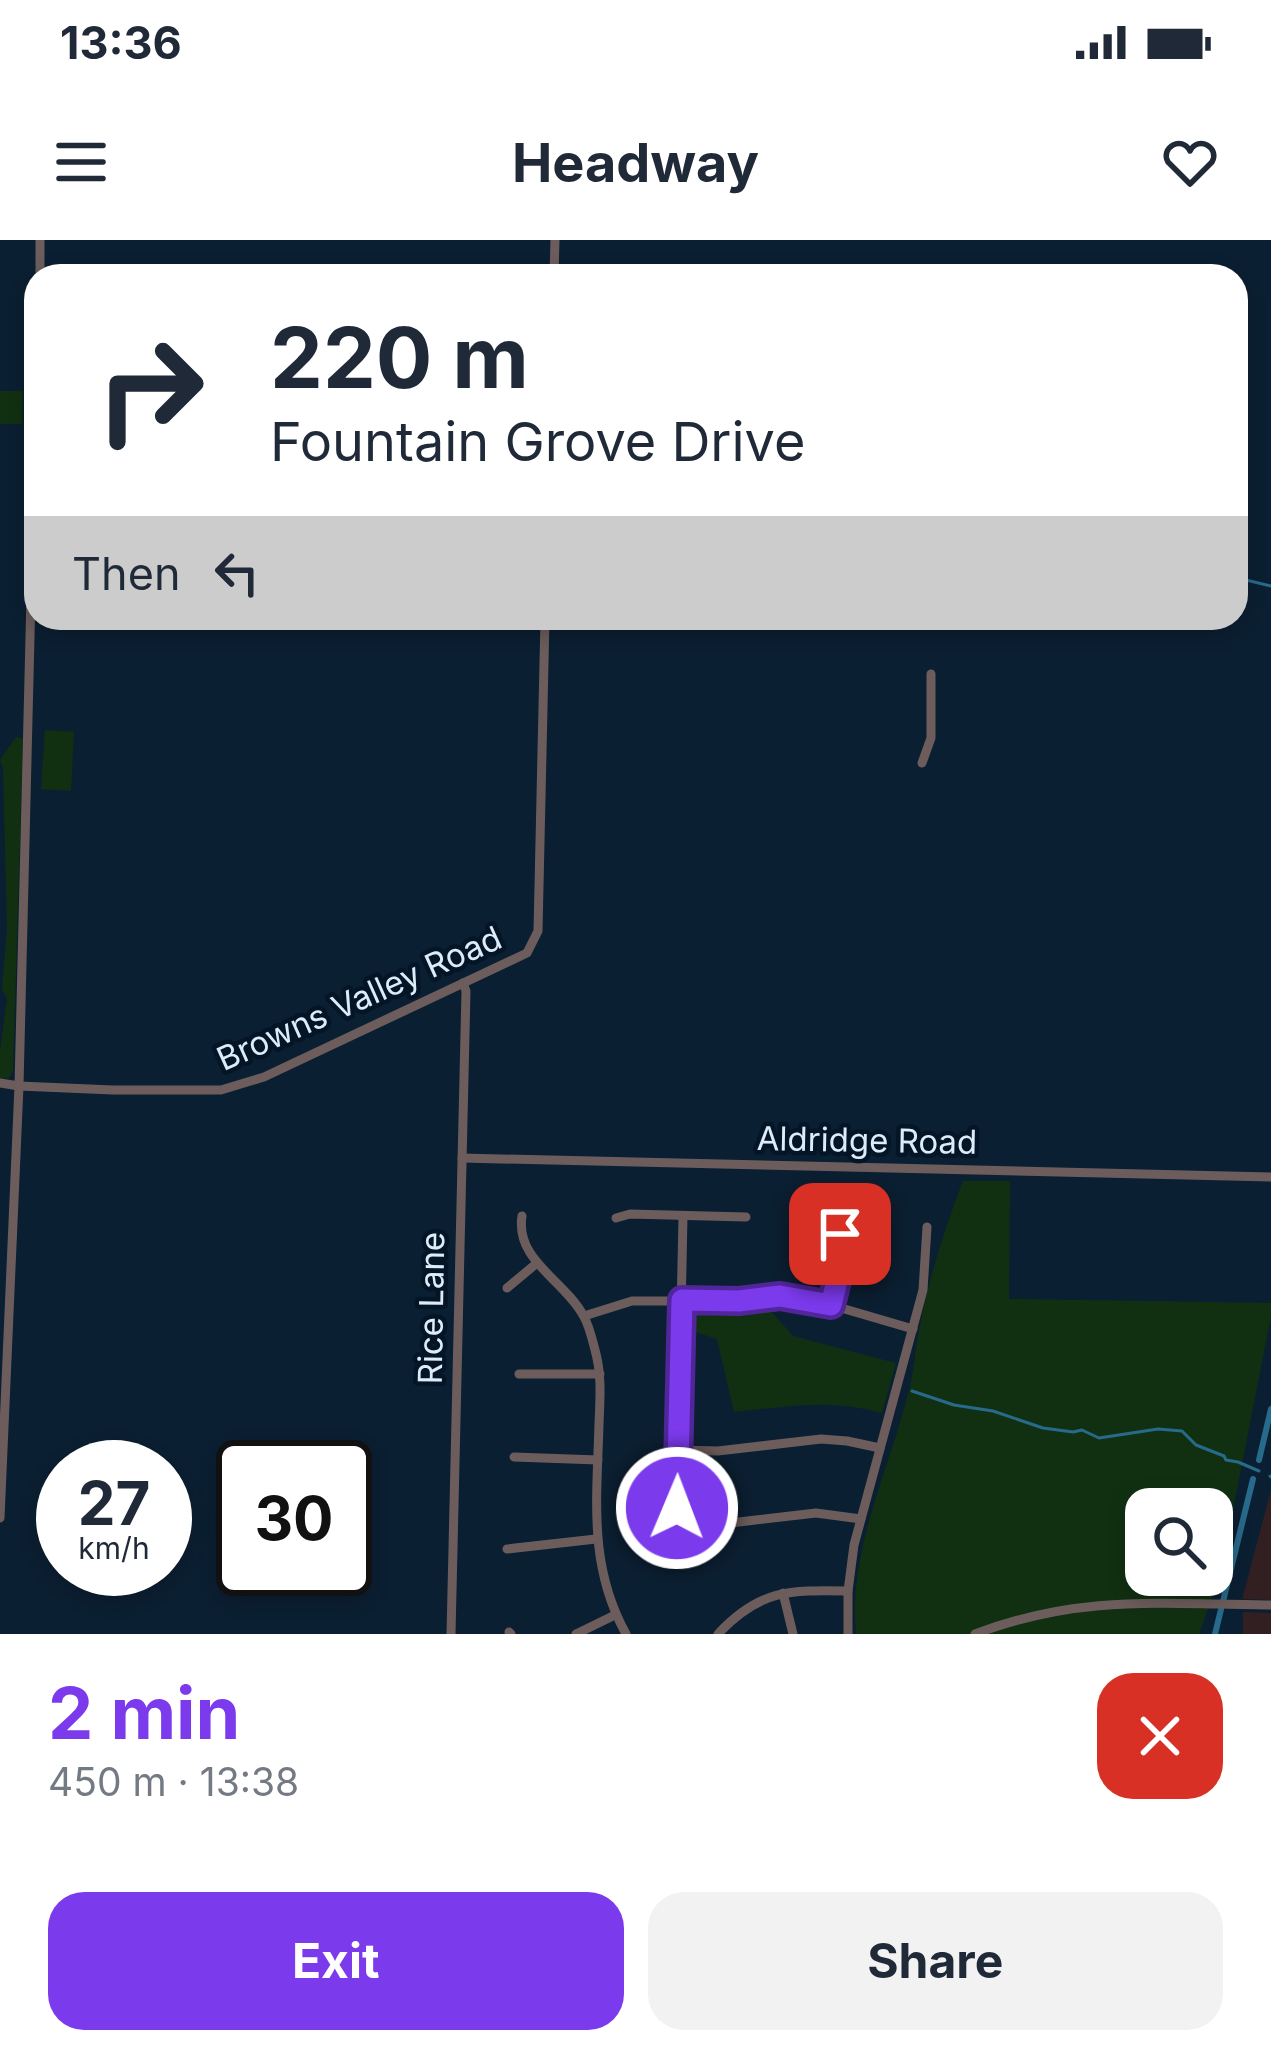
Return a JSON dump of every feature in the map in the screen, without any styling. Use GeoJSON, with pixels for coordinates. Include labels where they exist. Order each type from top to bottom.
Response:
{"type":"FeatureCollection","features":[{"type":"Feature","properties":{"kind":"street"},"geometry":{"type":"LineString","coordinates":[[0,1518],[19,1086],[30,630]]}},
{"type":"Feature","properties":{"kind":"street","name":"Browns Valley Road"},"geometry":{"type":"LineString","coordinates":[[0,1085],[132,1091],[231,1089],[522,957],[537,938],[545,630]]}},
{"type":"Feature","properties":{"kind":"street"},"geometry":{"type":"LineString","coordinates":[[922,763],[931,738],[932,674]]}},
{"type":"Feature","properties":{"kind":"street","name":"Rice Lane"},"geometry":{"type":"LineString","coordinates":[[451,1634],[463,983]]}},
{"type":"Feature","properties":{"kind":"street","name":"Aldridge Road"},"geometry":{"type":"LineString","coordinates":[[462,1158],[1271,1177]]}},
{"type":"Feature","properties":{"kind":"street"},"geometry":{"type":"LineString","coordinates":[[616,1218],[630,1214],[746,1217]]}},
{"type":"Feature","properties":{"kind":"street"},"geometry":{"type":"LineString","coordinates":[[522,1216],[523,1243],[584,1316],[598,1358],[596,1539],[606,1589],[626,1634]]}},
{"type":"Feature","properties":{"kind":"street"},"geometry":{"type":"LineString","coordinates":[[683,1216],[678,1450],[684,1564]]}},
{"type":"Feature","properties":{"kind":"street"},"geometry":{"type":"LineString","coordinates":[[831,1305],[839,1273],[838,1223]]}},
{"type":"Feature","properties":{"kind":"street"},"geometry":{"type":"LineString","coordinates":[[848,1634],[848,1591],[860,1519],[913,1329],[925,1276],[927,1227]]}},
{"type":"Feature","properties":{"kind":"street"},"geometry":{"type":"LineString","coordinates":[[507,1288],[537,1263]]}},
{"type":"Feature","properties":{"kind":"street"},"geometry":{"type":"LineString","coordinates":[[584,1316],[632,1301],[739,1301],[780,1296],[913,1329]]}},
{"type":"Feature","properties":{"kind":"street"},"geometry":{"type":"LineString","coordinates":[[519,1374],[600,1374]]}},
{"type":"Feature","properties":{"kind":"street"},"geometry":{"type":"LineString","coordinates":[[678,1450],[718,1451],[821,1439],[880,1448]]}},
{"type":"Feature","properties":{"kind":"street"},"geometry":{"type":"LineString","coordinates":[[514,1457],[598,1460]]}},
{"type":"Feature","properties":{"kind":"street"},"geometry":{"type":"LineString","coordinates":[[679,1529],[816,1514],[860,1519]]}},
{"type":"Feature","properties":{"kind":"street"},"geometry":{"type":"LineString","coordinates":[[507,1549],[596,1539]]}},
{"type":"Feature","properties":{"kind":"street"},"geometry":{"type":"LineString","coordinates":[[718,1634],[737,1613],[763,1599],[806,1590],[848,1591]]}},
{"type":"Feature","properties":{"kind":"street"},"geometry":{"type":"LineString","coordinates":[[783,1593],[793,1634]]}},
{"type":"Feature","properties":{"kind":"street"},"geometry":{"type":"LineString","coordinates":[[975,1634],[1078,1606],[1140,1602],[1271,1605]]}},
{"type":"Feature","properties":{"kind":"street"},"geometry":{"type":"LineString","coordinates":[[576,1634],[615,1616]]}},
{"type":"Feature","properties":{"kind":"shaded area"},"geometry":{"type":"Polygon","coordinates":[[[1271,1490],[1271,1600],[1242,1599],[1271,1490]]]}},
{"type":"Feature","properties":{"kind":"shaded area"},"geometry":{"type":"Polygon","coordinates":[[[1243,1612],[1271,1613],[1271,1634],[1243,1634],[1243,1612]]]}},
{"type":"Feature","properties":{"kind":"green space"},"geometry":{"type":"Polygon","coordinates":[[[0,391],[23,391],[22,424],[0,424],[0,391]]]}},
{"type":"Feature","properties":{"kind":"green space"},"geometry":{"type":"Polygon","coordinates":[[[45,730],[74,732],[71,791],[41,789],[45,730]]]}},
{"type":"Feature","properties":{"kind":"green space"},"geometry":{"type":"Polygon","coordinates":[[[16,737],[23,739],[13,1071],[9,1078],[0,1079],[7,929],[0,760],[16,737]]]}},
{"type":"Feature","properties":{"kind":"green space"},"geometry":{"type":"Polygon","coordinates":[[[963,1181],[1010,1181],[1009,1299],[1271,1303],[1233,1510],[1233,1488],[1125,1488],[1125,1596],[1213,1596],[1199,1634],[856,1634],[855,1603],[864,1542],[908,1394],[938,1254],[963,1181]]]}},
{"type":"Feature","properties":{"kind":"green space"},"geometry":{"type":"Polygon","coordinates":[[[768,1308],[793,1336],[896,1363],[882,1413],[826,1405],[734,1412],[717,1339],[690,1330],[691,1315],[700,1310],[768,1308]]]}},
{"type":"Feature","properties":{"kind":"waterway"},"geometry":{"type":"LineString","coordinates":[[1248,580],[1271,586]]}},
{"type":"Feature","properties":{"kind":"waterway"},"geometry":{"type":"LineString","coordinates":[[912,1391],[1043,1428],[1082,1430],[1099,1438],[1158,1429],[1182,1431],[1196,1445],[1259,1471]]}},
{"type":"Feature","properties":{"kind":"waterway"},"geometry":{"type":"LineString","coordinates":[[1259,1460],[1271,1409]]}},
{"type":"Feature","properties":{"kind":"waterway"},"geometry":{"type":"LineString","coordinates":[[1215,1634],[1253,1479]]}},
{"type":"Feature","properties":{"kind":"route"},"geometry":{"type":"LineString","coordinates":[[677,1508],[682,1300],[780,1296],[831,1305],[839,1273],[840,1234]]}}]}
